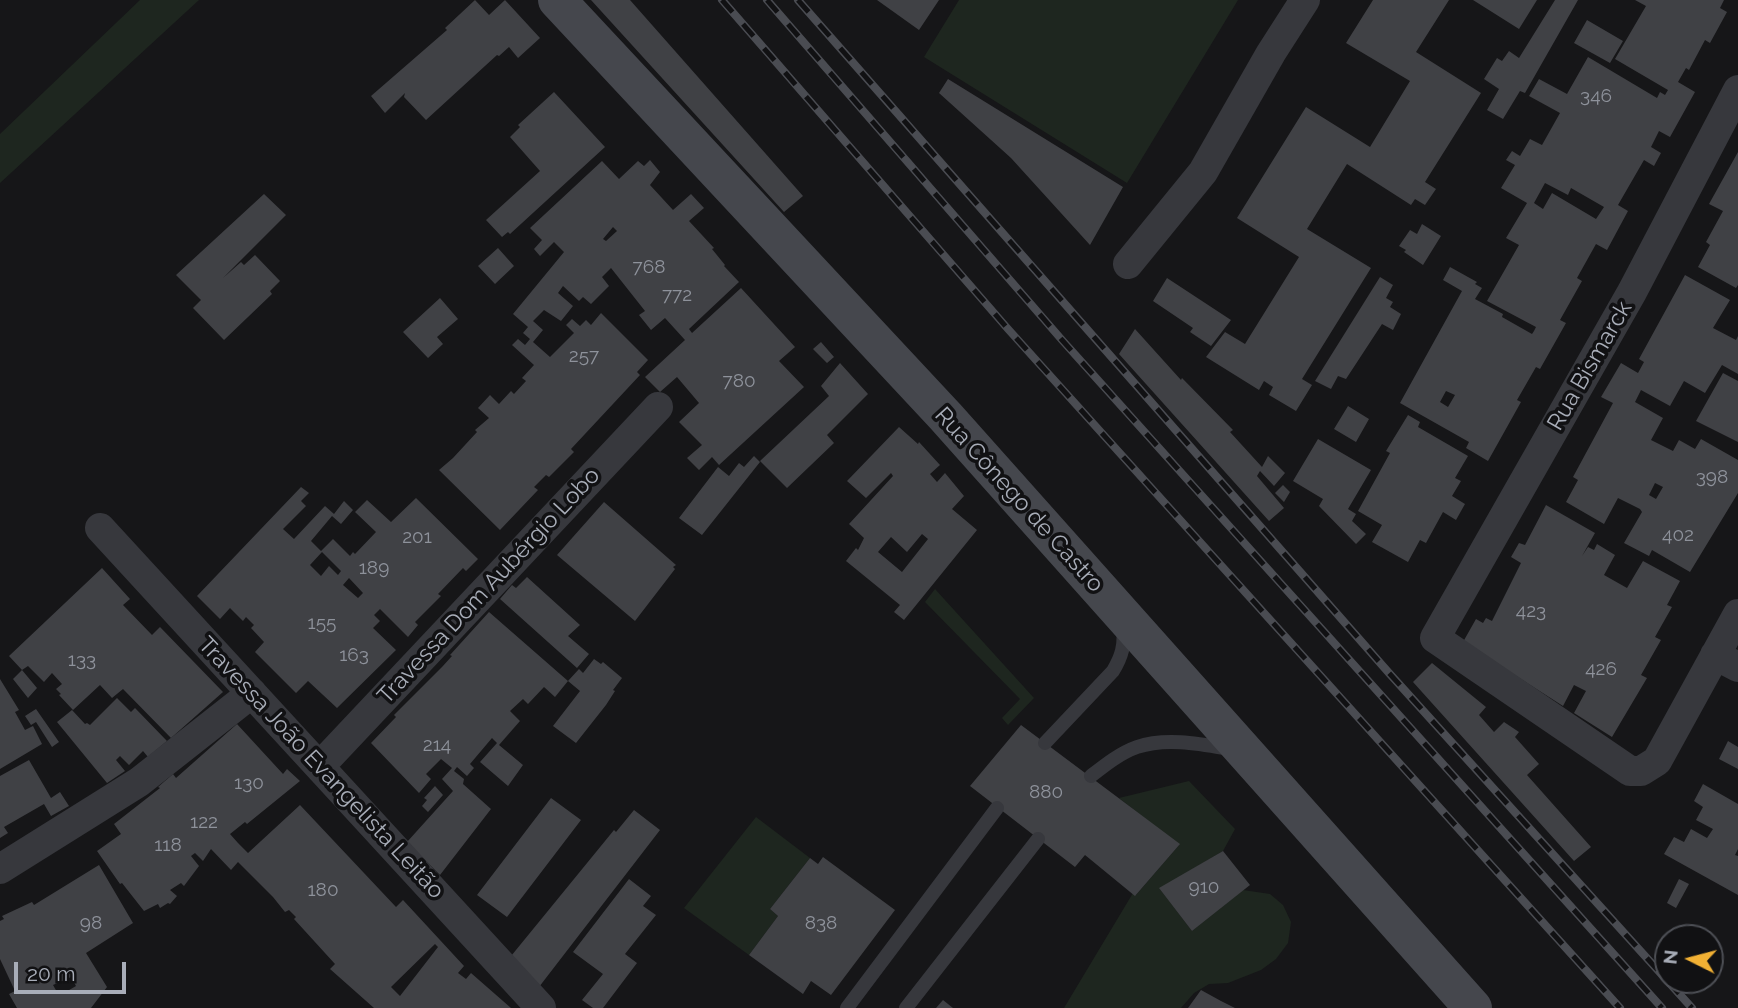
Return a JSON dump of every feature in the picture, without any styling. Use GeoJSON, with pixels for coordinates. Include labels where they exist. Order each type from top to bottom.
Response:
{"type":"FeatureCollection","features":[{"type":"Feature","properties":{"kind":"main road","name":"Rua Cônego de Castro"},"geometry":{"type":"LineString","coordinates":[[557,0],[946,417],[1473,1008]]}},
{"type":"Feature","properties":{"kind":"street"},"geometry":{"type":"LineString","coordinates":[[1128,264],[1203,172],[1271,53],[1305,0]]}},
{"type":"Feature","properties":{"kind":"street","name":"Rua Bismarck"},"geometry":{"type":"LineString","coordinates":[[1727,661],[1657,761],[1641,771],[1630,771],[1435,638],[1632,292],[1738,90]]}},
{"type":"Feature","properties":{"kind":"street","name":"Travessa Dom Aubérgio Lobo"},"geometry":{"type":"LineString","coordinates":[[320,766],[658,407]]}},
{"type":"Feature","properties":{"kind":"street","name":"Travessa João Evangelista Leitão"},"geometry":{"type":"LineString","coordinates":[[100,528],[541,1008]]}},
{"type":"Feature","properties":{"kind":"street"},"geometry":{"type":"LineString","coordinates":[[1727,661],[1738,614]]}},
{"type":"Feature","properties":{"kind":"street"},"geometry":{"type":"LineString","coordinates":[[0,869],[139,782],[252,693]]}},
{"type":"Feature","properties":{"kind":"lane"},"geometry":{"type":"LineString","coordinates":[[1045,743],[1113,671],[1120,659],[1125,643],[1117,610]]}},
{"type":"Feature","properties":{"kind":"lane"},"geometry":{"type":"LineString","coordinates":[[1091,776],[1116,757],[1139,746],[1197,743],[1242,751]]}},
{"type":"Feature","properties":{"kind":"lane"},"geometry":{"type":"LineString","coordinates":[[847,1008],[997,808]]}},
{"type":"Feature","properties":{"kind":"lane"},"geometry":{"type":"LineString","coordinates":[[906,1008],[1038,839]]}},
{"type":"Feature","properties":{"kind":"shaded area"},"geometry":{"type":"Polygon","coordinates":[[[140,0],[199,0],[0,183],[0,134],[140,0]]]}},
{"type":"Feature","properties":{"kind":"shaded area"},"geometry":{"type":"Polygon","coordinates":[[[959,0],[1238,0],[1127,183],[924,57],[959,0]]]}},
{"type":"Feature","properties":{"kind":"shaded area"},"geometry":{"type":"Polygon","coordinates":[[[935,589],[1034,698],[1008,725],[1002,718],[1020,699],[925,602],[935,589]]]}},
{"type":"Feature","properties":{"kind":"shaded area"},"geometry":{"type":"Polygon","coordinates":[[[1189,781],[1235,829],[1223,851],[1160,889],[1192,931],[1243,890],[1270,894],[1283,905],[1291,922],[1288,943],[1276,959],[1261,970],[1228,983],[1209,984],[1194,993],[1181,1008],[1064,1008],[1133,893],[1136,895],[1179,845],[1119,798],[1189,781]]]}},
{"type":"Feature","properties":{"kind":"shaded area"},"geometry":{"type":"Polygon","coordinates":[[[756,817],[810,858],[770,909],[778,916],[749,955],[684,908],[756,817]]]}},
{"type":"Feature","properties":{"kind":"building"},"geometry":{"type":"Polygon","coordinates":[[[475,0],[489,15],[505,0],[540,38],[518,58],[509,47],[497,55],[426,120],[404,97],[405,93],[385,113],[371,96],[447,30],[445,28],[475,0]]]}},
{"type":"Feature","properties":{"kind":"building"},"geometry":{"type":"Polygon","coordinates":[[[591,0],[630,0],[803,196],[784,212],[591,0]]]}},
{"type":"Feature","properties":{"kind":"building"},"geometry":{"type":"Polygon","coordinates":[[[877,0],[939,0],[919,30],[877,0]]]}},
{"type":"Feature","properties":{"kind":"building"},"geometry":{"type":"Polygon","coordinates":[[[1373,0],[1449,0],[1416,52],[1481,93],[1425,182],[1436,189],[1425,205],[1415,199],[1411,205],[1347,164],[1307,229],[1371,268],[1302,379],[1312,385],[1296,411],[1269,395],[1273,387],[1264,381],[1259,390],[1206,357],[1225,332],[1245,344],[1299,257],[1237,218],[1306,107],[1370,147],[1410,81],[1346,43],[1373,0]]]}},
{"type":"Feature","properties":{"kind":"building"},"geometry":{"type":"Polygon","coordinates":[[[1473,0],[1537,0],[1519,29],[1473,0]]]}},
{"type":"Feature","properties":{"kind":"building"},"geometry":{"type":"Polygon","coordinates":[[[1555,0],[1578,0],[1525,93],[1520,91],[1503,119],[1487,110],[1499,89],[1484,79],[1497,58],[1502,61],[1509,51],[1519,58],[1555,0]]]}},
{"type":"Feature","properties":{"kind":"building"},"geometry":{"type":"Polygon","coordinates":[[[1635,0],[1724,0],[1720,8],[1727,12],[1710,43],[1705,40],[1689,70],[1686,68],[1678,82],[1695,92],[1670,137],[1659,131],[1651,147],[1661,153],[1654,166],[1644,160],[1618,205],[1628,211],[1607,250],[1596,244],[1577,278],[1582,281],[1560,320],[1566,323],[1540,369],[1536,367],[1517,400],[1521,402],[1488,461],[1466,448],[1469,442],[1400,403],[1462,291],[1443,280],[1450,267],[1477,282],[1475,284],[1482,288],[1475,299],[1532,334],[1534,331],[1536,327],[1487,301],[1519,245],[1506,238],[1527,203],[1501,188],[1515,165],[1506,160],[1512,151],[1520,156],[1530,139],[1542,145],[1560,113],[1529,96],[1539,79],[1567,94],[1588,57],[1657,98],[1660,92],[1665,95],[1668,90],[1615,59],[1646,6],[1635,0]],[[1545,183],[1534,203],[1543,209],[1552,193],[1596,219],[1604,207],[1571,188],[1568,195],[1545,183]],[[1446,391],[1440,402],[1448,407],[1455,395],[1446,391]]]}},
{"type":"Feature","properties":{"kind":"building"},"geometry":{"type":"Polygon","coordinates":[[[1587,20],[1623,41],[1610,63],[1574,43],[1587,20]]]}},
{"type":"Feature","properties":{"kind":"building"},"geometry":{"type":"Polygon","coordinates":[[[948,79],[1123,187],[1090,245],[1011,158],[939,93],[948,79]]]}},
{"type":"Feature","properties":{"kind":"building"},"geometry":{"type":"Polygon","coordinates":[[[554,92],[605,147],[510,234],[508,232],[502,237],[486,220],[540,171],[510,137],[520,127],[518,125],[554,92]]]}},
{"type":"Feature","properties":{"kind":"building"},"geometry":{"type":"Polygon","coordinates":[[[1738,152],[1736,288],[1698,267],[1710,245],[1706,242],[1723,211],[1709,204],[1738,152]]]}},
{"type":"Feature","properties":{"kind":"building"},"geometry":{"type":"Polygon","coordinates":[[[650,160],[660,172],[650,185],[673,210],[691,194],[704,208],[689,221],[714,248],[712,249],[724,266],[739,282],[689,329],[692,333],[741,288],[795,347],[779,361],[804,387],[719,465],[712,457],[699,470],[687,458],[702,445],[679,422],[699,403],[677,377],[660,392],[645,377],[685,340],[665,318],[651,330],[639,315],[645,311],[611,268],[602,277],[609,286],[591,304],[583,297],[579,301],[563,286],[558,293],[573,306],[561,321],[544,310],[533,321],[543,330],[533,342],[550,357],[574,333],[566,325],[572,319],[580,326],[586,320],[591,325],[601,313],[648,360],[637,372],[640,375],[571,449],[574,452],[549,477],[546,475],[534,487],[538,490],[500,530],[439,470],[489,418],[478,408],[490,395],[499,404],[511,391],[514,394],[526,381],[522,378],[534,365],[512,345],[518,339],[525,345],[530,339],[523,333],[528,327],[513,314],[564,252],[554,242],[540,256],[534,249],[542,240],[530,228],[602,161],[619,179],[638,161],[644,166],[650,160]],[[613,227],[603,239],[606,241],[617,231],[613,227]]]}},
{"type":"Feature","properties":{"kind":"building"},"geometry":{"type":"Polygon","coordinates":[[[264,194],[286,215],[223,278],[241,262],[244,265],[255,255],[280,281],[270,291],[272,294],[224,340],[193,308],[201,300],[176,275],[264,194]]]}},
{"type":"Feature","properties":{"kind":"building"},"geometry":{"type":"Polygon","coordinates":[[[1422,224],[1441,236],[1423,265],[1399,246],[1410,230],[1417,234],[1422,224]]]}},
{"type":"Feature","properties":{"kind":"building"},"geometry":{"type":"Polygon","coordinates":[[[498,248],[514,266],[495,284],[478,266],[498,248]]]}},
{"type":"Feature","properties":{"kind":"building"},"geometry":{"type":"Polygon","coordinates":[[[1685,275],[1730,300],[1713,328],[1736,340],[1738,336],[1738,374],[1722,365],[1705,393],[1684,381],[1670,406],[1641,390],[1635,402],[1663,418],[1651,440],[1673,451],[1679,440],[1695,449],[1701,439],[1738,460],[1738,493],[1690,572],[1652,550],[1649,556],[1624,543],[1642,512],[1640,509],[1618,498],[1604,524],[1566,502],[1578,480],[1573,477],[1613,403],[1601,397],[1621,363],[1638,373],[1644,362],[1639,359],[1685,275]],[[1655,483],[1649,495],[1656,499],[1663,487],[1655,483]]]}},
{"type":"Feature","properties":{"kind":"building"},"geometry":{"type":"Polygon","coordinates":[[[1380,277],[1393,285],[1386,298],[1393,302],[1390,307],[1401,314],[1393,330],[1382,324],[1346,379],[1338,376],[1331,389],[1315,381],[1380,277]]]}},
{"type":"Feature","properties":{"kind":"building"},"geometry":{"type":"Polygon","coordinates":[[[1167,278],[1231,320],[1211,346],[1190,332],[1193,328],[1153,301],[1167,278]]]}},
{"type":"Feature","properties":{"kind":"building"},"geometry":{"type":"Polygon","coordinates":[[[440,298],[458,319],[437,337],[443,344],[428,358],[403,332],[440,298]]]}},
{"type":"Feature","properties":{"kind":"building"},"geometry":{"type":"Polygon","coordinates":[[[1135,329],[1181,380],[1182,378],[1233,430],[1230,432],[1262,467],[1268,456],[1285,473],[1274,486],[1260,471],[1257,476],[1284,508],[1269,521],[1119,354],[1135,329]]]}},
{"type":"Feature","properties":{"kind":"building"},"geometry":{"type":"Polygon","coordinates":[[[821,342],[834,357],[827,363],[813,349],[821,342]]]}},
{"type":"Feature","properties":{"kind":"building"},"geometry":{"type":"Polygon","coordinates":[[[840,363],[868,394],[827,435],[834,443],[787,488],[760,461],[829,396],[821,386],[840,363]]]}},
{"type":"Feature","properties":{"kind":"building"},"geometry":{"type":"Polygon","coordinates":[[[1723,373],[1738,381],[1738,442],[1696,421],[1723,373]]]}},
{"type":"Feature","properties":{"kind":"building"},"geometry":{"type":"Polygon","coordinates":[[[1348,406],[1369,419],[1356,442],[1334,429],[1348,406]]]}},
{"type":"Feature","properties":{"kind":"building"},"geometry":{"type":"Polygon","coordinates":[[[1408,415],[1420,422],[1418,427],[1468,456],[1455,478],[1461,481],[1452,496],[1465,504],[1456,520],[1443,512],[1426,543],[1420,540],[1408,562],[1372,542],[1382,525],[1358,511],[1390,453],[1386,451],[1408,415]]]}},
{"type":"Feature","properties":{"kind":"building"},"geometry":{"type":"Polygon","coordinates":[[[899,427],[918,444],[919,442],[940,465],[930,474],[937,482],[945,473],[964,496],[952,509],[977,530],[904,620],[894,612],[900,605],[846,561],[856,548],[858,550],[864,538],[849,524],[893,476],[891,473],[866,498],[847,481],[899,427]],[[922,534],[907,552],[891,537],[878,552],[902,572],[928,539],[922,534]]]}},
{"type":"Feature","properties":{"kind":"building"},"geometry":{"type":"Polygon","coordinates":[[[1318,439],[1371,470],[1348,509],[1356,514],[1352,521],[1366,534],[1356,544],[1319,506],[1323,499],[1293,481],[1318,439]]]}},
{"type":"Feature","properties":{"kind":"building"},"geometry":{"type":"Polygon","coordinates":[[[754,456],[760,462],[702,535],[679,518],[718,467],[729,476],[739,463],[744,467],[754,456]]]}},
{"type":"Feature","properties":{"kind":"building"},"geometry":{"type":"Polygon","coordinates":[[[1283,485],[1290,492],[1284,502],[1275,493],[1283,485]]]}},
{"type":"Feature","properties":{"kind":"building"},"geometry":{"type":"Polygon","coordinates":[[[301,487],[309,493],[301,501],[306,506],[283,529],[294,539],[325,506],[334,514],[344,501],[353,510],[341,524],[332,516],[311,541],[321,551],[333,539],[350,556],[376,532],[355,512],[367,500],[391,522],[416,498],[478,559],[466,571],[463,568],[438,594],[441,596],[415,622],[418,625],[408,637],[380,609],[374,615],[380,621],[373,628],[396,650],[337,708],[308,681],[296,693],[255,652],[264,642],[251,628],[254,625],[246,617],[243,621],[230,608],[220,619],[197,596],[301,487]],[[322,552],[310,565],[321,576],[329,566],[338,575],[341,571],[322,552]],[[349,578],[343,585],[358,598],[363,593],[349,578]]]}},
{"type":"Feature","properties":{"kind":"building"},"geometry":{"type":"Polygon","coordinates":[[[604,502],[676,565],[635,621],[557,555],[604,502]]]}},
{"type":"Feature","properties":{"kind":"building"},"geometry":{"type":"Polygon","coordinates":[[[1546,505],[1595,533],[1582,556],[1588,547],[1594,550],[1597,544],[1615,555],[1604,575],[1627,588],[1643,561],[1680,581],[1667,605],[1672,607],[1655,637],[1661,640],[1641,675],[1647,678],[1612,737],[1574,713],[1586,691],[1574,685],[1563,706],[1463,642],[1476,619],[1483,623],[1486,618],[1492,621],[1521,563],[1511,557],[1519,543],[1525,545],[1546,505]]]}},
{"type":"Feature","properties":{"kind":"building"},"geometry":{"type":"Polygon","coordinates":[[[102,568],[130,599],[123,605],[152,635],[160,627],[223,692],[171,738],[123,689],[112,698],[100,685],[73,710],[59,695],[61,694],[56,689],[62,684],[52,673],[44,682],[28,666],[22,670],[9,656],[102,568]]]}},
{"type":"Feature","properties":{"kind":"building"},"geometry":{"type":"Polygon","coordinates":[[[527,577],[580,625],[568,636],[589,654],[577,668],[500,599],[512,585],[516,588],[527,577]]]}},
{"type":"Feature","properties":{"kind":"building"},"geometry":{"type":"Polygon","coordinates":[[[489,612],[568,681],[555,697],[544,687],[528,704],[523,699],[510,711],[520,721],[499,745],[523,765],[508,786],[480,762],[497,743],[492,738],[470,764],[474,768],[467,776],[457,767],[454,771],[464,779],[463,784],[491,809],[440,875],[407,842],[453,791],[442,779],[452,768],[441,759],[426,774],[431,779],[419,793],[371,743],[489,612]]]}},
{"type":"Feature","properties":{"kind":"building"},"geometry":{"type":"Polygon","coordinates":[[[594,659],[601,664],[603,662],[622,678],[606,705],[576,743],[553,726],[580,691],[568,681],[579,669],[583,673],[594,659]]]}},
{"type":"Feature","properties":{"kind":"building"},"geometry":{"type":"Polygon","coordinates":[[[1432,663],[1486,707],[1479,715],[1494,732],[1504,722],[1519,732],[1515,737],[1539,764],[1527,775],[1591,847],[1574,861],[1413,682],[1432,663]]]}},
{"type":"Feature","properties":{"kind":"building"},"geometry":{"type":"Polygon","coordinates":[[[22,670],[37,688],[28,698],[13,679],[22,670]]]}},
{"type":"Feature","properties":{"kind":"building"},"geometry":{"type":"Polygon","coordinates":[[[0,679],[19,710],[15,712],[25,730],[33,726],[42,744],[0,769],[0,679]]]}},
{"type":"Feature","properties":{"kind":"building"},"geometry":{"type":"Polygon","coordinates":[[[117,698],[131,712],[135,708],[167,741],[148,757],[143,751],[129,765],[120,756],[116,760],[125,771],[107,783],[57,722],[72,710],[85,724],[90,725],[117,698]]]}},
{"type":"Feature","properties":{"kind":"building"},"geometry":{"type":"Polygon","coordinates":[[[36,709],[59,742],[52,747],[36,722],[31,725],[25,716],[36,709]]]}},
{"type":"Feature","properties":{"kind":"building"},"geometry":{"type":"Polygon","coordinates":[[[237,724],[283,774],[287,769],[300,781],[247,824],[245,822],[230,834],[238,843],[248,853],[300,805],[396,907],[403,900],[464,966],[458,973],[466,979],[471,973],[511,1008],[374,1008],[330,969],[335,964],[289,910],[285,912],[238,862],[231,870],[211,849],[203,861],[195,853],[191,856],[199,866],[184,886],[181,883],[170,890],[177,896],[170,904],[160,908],[158,904],[144,911],[122,883],[120,884],[97,851],[121,834],[114,824],[160,788],[158,787],[173,774],[176,778],[237,724]],[[435,944],[391,987],[400,996],[438,947],[435,944]]]}},
{"type":"Feature","properties":{"kind":"building"},"geometry":{"type":"Polygon","coordinates":[[[1021,725],[1180,844],[1135,896],[1085,855],[1075,867],[970,786],[1021,725]]]}},
{"type":"Feature","properties":{"kind":"building"},"geometry":{"type":"Polygon","coordinates":[[[1728,741],[1738,747],[1738,769],[1719,759],[1728,741]]]}},
{"type":"Feature","properties":{"kind":"building"},"geometry":{"type":"Polygon","coordinates":[[[29,760],[51,798],[60,792],[69,806],[51,816],[44,804],[4,827],[8,833],[0,838],[0,776],[29,760]]]}},
{"type":"Feature","properties":{"kind":"building"},"geometry":{"type":"Polygon","coordinates":[[[1703,784],[1738,804],[1738,849],[1735,855],[1738,856],[1738,895],[1664,854],[1674,837],[1684,842],[1691,829],[1707,838],[1713,829],[1696,820],[1703,807],[1694,801],[1703,784]]]}},
{"type":"Feature","properties":{"kind":"building"},"geometry":{"type":"Polygon","coordinates":[[[435,786],[443,795],[428,812],[422,806],[427,800],[424,798],[435,786]]]}},
{"type":"Feature","properties":{"kind":"building"},"geometry":{"type":"Polygon","coordinates":[[[551,798],[581,820],[507,917],[477,895],[551,798]]]}},
{"type":"Feature","properties":{"kind":"building"},"geometry":{"type":"Polygon","coordinates":[[[634,810],[660,830],[539,987],[507,961],[614,830],[616,832],[634,810]]]}},
{"type":"Feature","properties":{"kind":"building"},"geometry":{"type":"Polygon","coordinates":[[[1223,851],[1250,885],[1192,931],[1159,888],[1223,851]]]}},
{"type":"Feature","properties":{"kind":"building"},"geometry":{"type":"Polygon","coordinates":[[[823,857],[895,910],[831,995],[811,981],[803,994],[749,955],[778,916],[770,909],[810,858],[818,864],[823,857]]]}},
{"type":"Feature","properties":{"kind":"building"},"geometry":{"type":"Polygon","coordinates":[[[99,865],[133,923],[86,953],[107,987],[91,1008],[17,1008],[9,994],[15,991],[0,959],[0,921],[4,919],[2,916],[32,902],[34,905],[99,865]],[[71,977],[53,985],[57,992],[62,990],[64,993],[76,986],[71,977]]]}},
{"type":"Feature","properties":{"kind":"building"},"geometry":{"type":"Polygon","coordinates":[[[629,879],[651,896],[643,906],[656,915],[625,954],[637,963],[603,1008],[593,1008],[582,1000],[603,974],[573,952],[629,879]]]}},
{"type":"Feature","properties":{"kind":"building"},"geometry":{"type":"Polygon","coordinates":[[[1679,879],[1689,884],[1676,908],[1667,903],[1679,879]]]}},
{"type":"Feature","properties":{"kind":"building"},"geometry":{"type":"Polygon","coordinates":[[[1201,990],[1221,1001],[1235,1008],[1188,1008],[1201,990]]]}},
{"type":"Feature","properties":{"kind":"building"},"geometry":{"type":"Polygon","coordinates":[[[943,1000],[953,1008],[936,1008],[943,1000]]]}},
{"type":"Feature","properties":{"kind":"railway"},"geometry":{"type":"LineString","coordinates":[[722,0],[1008,329],[1620,1008]]}},
{"type":"Feature","properties":{"kind":"railway"},"geometry":{"type":"LineString","coordinates":[[767,0],[1062,340],[1662,1008]]}},
{"type":"Feature","properties":{"kind":"railway"},"geometry":{"type":"LineString","coordinates":[[798,0],[1389,673],[1692,1008]]}}]}
